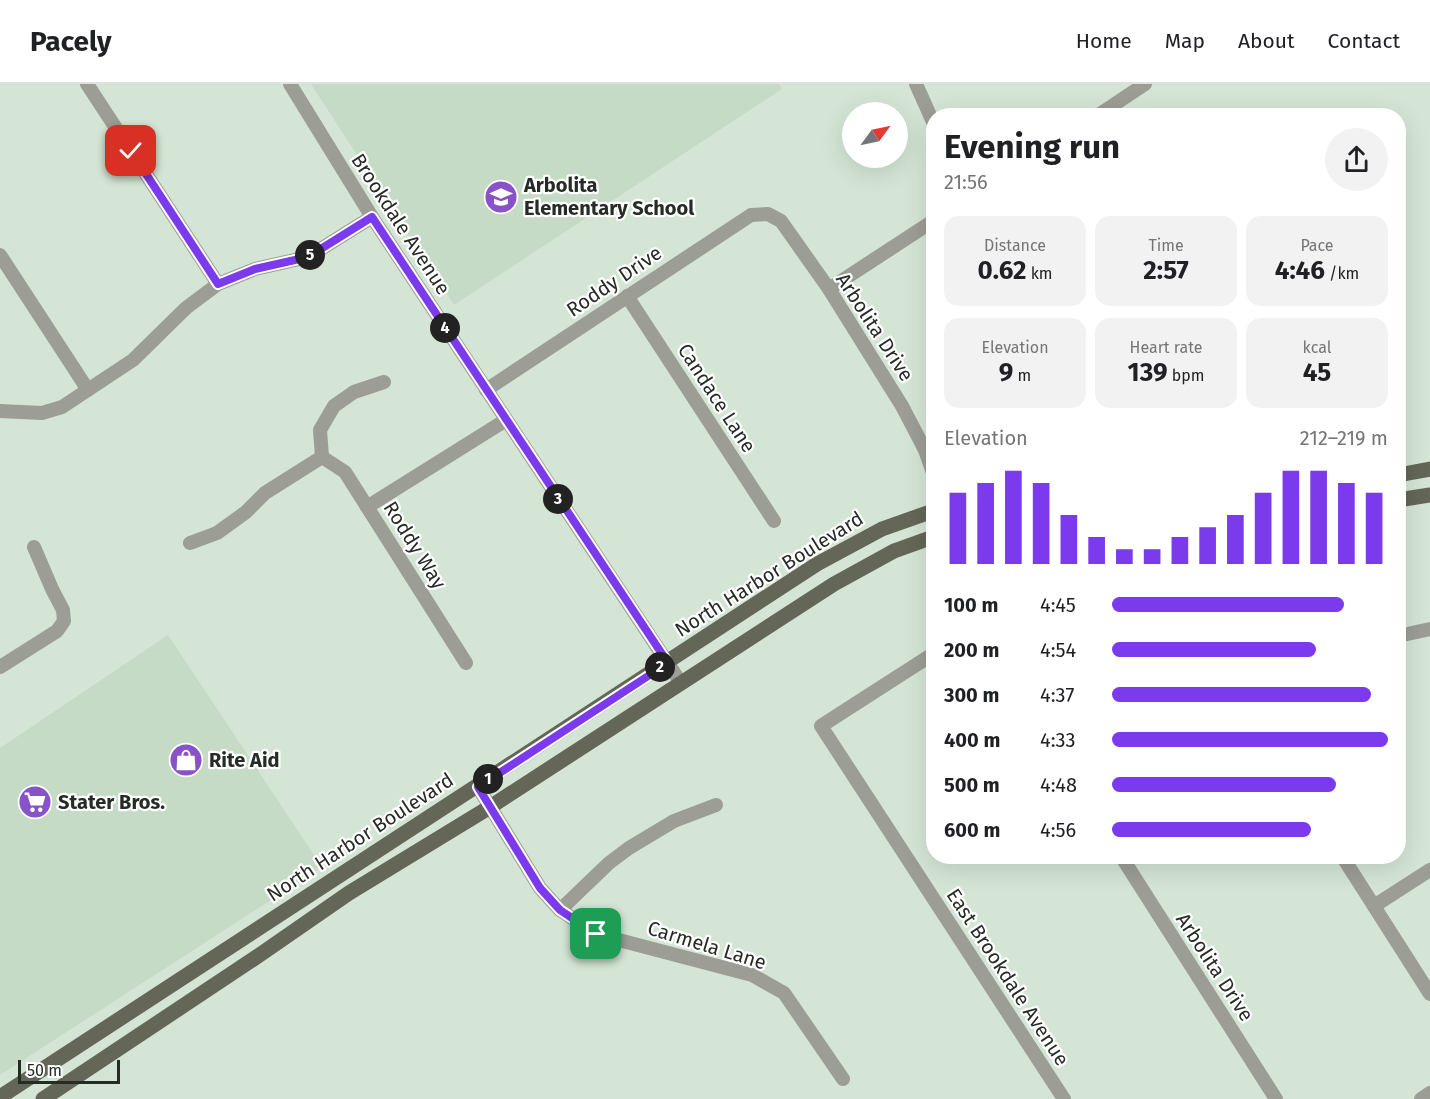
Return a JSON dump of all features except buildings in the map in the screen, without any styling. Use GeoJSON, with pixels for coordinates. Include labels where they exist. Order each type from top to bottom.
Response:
{"type":"FeatureCollection","features":[{"type":"Feature","properties":{"kind":"main road"},"geometry":{"type":"LineString","coordinates":[[1406,474],[1430,469]]}},
{"type":"Feature","properties":{"kind":"main road"},"geometry":{"type":"LineString","coordinates":[[1406,499],[1430,495]]}},
{"type":"Feature","properties":{"kind":"main road","name":"North Harbor Boulevard"},"geometry":{"type":"LineString","coordinates":[[0,1097],[817,564],[882,529],[926,513]]}},
{"type":"Feature","properties":{"kind":"main road"},"geometry":{"type":"LineString","coordinates":[[43,1099],[349,893],[490,807],[834,584],[894,551],[926,540]]}},
{"type":"Feature","properties":{"kind":"street"},"geometry":{"type":"LineString","coordinates":[[87,84],[218,284]]}},
{"type":"Feature","properties":{"kind":"street","name":"Brookdale Avenue"},"geometry":{"type":"LineString","coordinates":[[290,84],[372,217],[681,683]]}},
{"type":"Feature","properties":{"kind":"street"},"geometry":{"type":"LineString","coordinates":[[916,84],[927,108]]}},
{"type":"Feature","properties":{"kind":"street"},"geometry":{"type":"LineString","coordinates":[[1112,108],[1144,84]]}},
{"type":"Feature","properties":{"kind":"street","name":"Arbolita Drive"},"geometry":{"type":"LineString","coordinates":[[768,214],[781,221],[829,289],[902,406],[926,453]]}},
{"type":"Feature","properties":{"kind":"street","name":"Roddy Drive"},"geometry":{"type":"LineString","coordinates":[[486,390],[751,215],[768,214]]}},
{"type":"Feature","properties":{"kind":"street"},"geometry":{"type":"LineString","coordinates":[[0,411],[42,413],[62,407],[133,360],[186,308],[218,284],[255,269],[308,257],[372,217]]}},
{"type":"Feature","properties":{"kind":"street"},"geometry":{"type":"LineString","coordinates":[[829,289],[926,226]]}},
{"type":"Feature","properties":{"kind":"street"},"geometry":{"type":"LineString","coordinates":[[0,255],[87,390]]}},
{"type":"Feature","properties":{"kind":"street","name":"Candace Lane"},"geometry":{"type":"LineString","coordinates":[[627,296],[774,521]]}},
{"type":"Feature","properties":{"kind":"street"},"geometry":{"type":"LineString","coordinates":[[190,543],[218,533],[265,494],[322,457],[320,430],[334,406],[354,392],[384,382]]}},
{"type":"Feature","properties":{"kind":"street"},"geometry":{"type":"LineString","coordinates":[[367,507],[506,420]]}},
{"type":"Feature","properties":{"kind":"street","name":"Roddy Way"},"geometry":{"type":"LineString","coordinates":[[322,457],[345,472],[466,663]]}},
{"type":"Feature","properties":{"kind":"street"},"geometry":{"type":"LineString","coordinates":[[0,668],[57,631],[64,621],[63,610],[34,546]]}},
{"type":"Feature","properties":{"kind":"street"},"geometry":{"type":"LineString","coordinates":[[1406,634],[1430,630]]}},
{"type":"Feature","properties":{"kind":"street","name":"East Brookdale Avenue"},"geometry":{"type":"LineString","coordinates":[[926,658],[821,726],[1064,1099]]}},
{"type":"Feature","properties":{"kind":"street","name":"Carmela Lane"},"geometry":{"type":"LineString","coordinates":[[478,787],[540,888],[560,910],[596,934],[752,975],[784,993],[843,1079]]}},
{"type":"Feature","properties":{"kind":"street"},"geometry":{"type":"LineString","coordinates":[[560,910],[628,848],[674,821],[716,805]]}},
{"type":"Feature","properties":{"kind":"street","name":"Arbolita Drive"},"geometry":{"type":"LineString","coordinates":[[1127,864],[1276,1099]]}},
{"type":"Feature","properties":{"kind":"street"},"geometry":{"type":"LineString","coordinates":[[1347,864],[1430,994]]}},
{"type":"Feature","properties":{"kind":"street"},"geometry":{"type":"LineString","coordinates":[[1374,906],[1430,870]]}},
{"type":"Feature","properties":{"kind":"street"},"geometry":{"type":"LineString","coordinates":[[1421,1099],[1430,1094]]}},
{"type":"Feature","properties":{"kind":"shaded area","name":"Arbolita Elementary School"},"geometry":{"type":"Polygon","coordinates":[[[311,84],[779,84],[782,89],[454,305],[311,84]]]}},
{"type":"Feature","properties":{"kind":"shaded area"},"geometry":{"type":"Polygon","coordinates":[[[168,635],[322,867],[0,1075],[0,748],[168,635]]]}},
{"type":"Feature","properties":{"kind":"place","name":"Arbolita Elementary School"},"geometry":{"type":"Point","coordinates":[501,197]}},
{"type":"Feature","properties":{"kind":"place","name":"Rite Aid"},"geometry":{"type":"Point","coordinates":[186,760]}},
{"type":"Feature","properties":{"kind":"place","name":"Stater Bros."},"geometry":{"type":"Point","coordinates":[35,802]}},
{"type":"Feature","properties":{"kind":"route"},"geometry":{"type":"LineString","coordinates":[[131,151],[218,284],[255,269],[308,257],[372,217],[668,663],[478,787],[540,888],[560,910],[596,934]]}}]}
